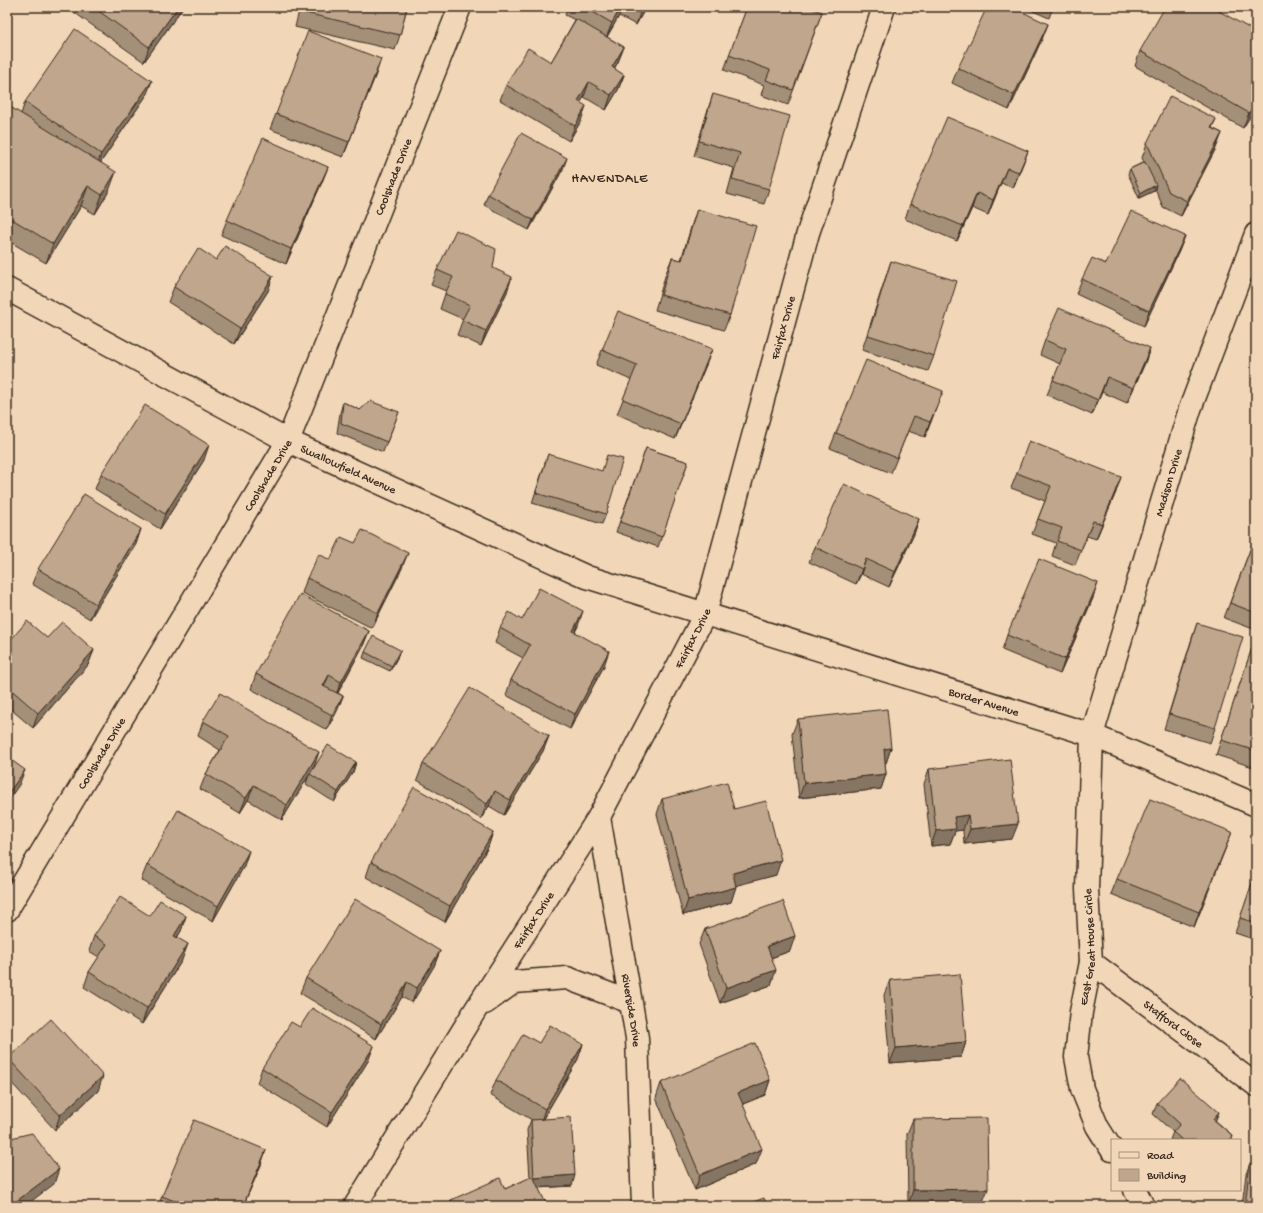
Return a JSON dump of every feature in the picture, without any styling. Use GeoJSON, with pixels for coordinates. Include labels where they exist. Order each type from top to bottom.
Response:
{"type":"FeatureCollection","features":[{"type":"Feature","properties":{"kind":"street","name":"Coolshade Drive"},"geometry":{"type":"LineString","coordinates":[[7,910],[288,441],[460,7]]}},
{"type":"Feature","properties":{"kind":"street","name":"Fairfax Drive"},"geometry":{"type":"LineString","coordinates":[[355,1206],[476,1009],[599,817],[705,614],[808,233],[884,7]]}},
{"type":"Feature","properties":{"kind":"street","name":"Madison Drive"},"geometry":{"type":"LineString","coordinates":[[1092,735],[1190,409],[1256,234]]}},
{"type":"Feature","properties":{"kind":"street","name":"Swallowfield Avenue"},"geometry":{"type":"LineString","coordinates":[[7,289],[288,441],[587,577],[705,614]]}},
{"type":"Feature","properties":{"kind":"street","name":"Border Avenue"},"geometry":{"type":"LineString","coordinates":[[705,614],[1092,735],[1256,805]]}},
{"type":"Feature","properties":{"kind":"street","name":"East Great House Circle"},"geometry":{"type":"LineString","coordinates":[[1092,735],[1087,889],[1091,962],[1081,1012],[1076,1057],[1082,1089],[1097,1126],[1111,1148]]}},
{"type":"Feature","properties":{"kind":"street","name":"Riverside Drive"},"geometry":{"type":"LineString","coordinates":[[599,817],[637,1038],[643,1206]]}},
{"type":"Feature","properties":{"kind":"street","name":"Stafford Close"},"geometry":{"type":"LineString","coordinates":[[1091,962],[1256,1085]]}},
{"type":"Feature","properties":{"kind":"street"},"geometry":{"type":"LineString","coordinates":[[476,1009],[514,982],[568,978],[630,1002]]}},
{"type":"Feature","properties":{"kind":"street"},"geometry":{"type":"LineString","coordinates":[[1136,1191],[1143,1206]]}},
{"type":"Feature","properties":{"kind":"building"},"geometry":{"type":"Polygon","coordinates":[[[93,7],[178,7],[149,47],[93,7]]]}},
{"type":"Feature","properties":{"kind":"building"},"geometry":{"type":"Polygon","coordinates":[[[302,7],[407,7],[400,35],[301,12],[302,7]]]}},
{"type":"Feature","properties":{"kind":"building"},"geometry":{"type":"Polygon","coordinates":[[[584,7],[621,7],[612,23],[584,7]]]}},
{"type":"Feature","properties":{"kind":"building"},"geometry":{"type":"Polygon","coordinates":[[[636,7],[643,7],[641,10],[636,7]]]}},
{"type":"Feature","properties":{"kind":"building"},"geometry":{"type":"Polygon","coordinates":[[[747,7],[807,7],[822,12],[793,90],[766,80],[770,70],[729,55],[747,7]]]}},
{"type":"Feature","properties":{"kind":"building"},"geometry":{"type":"Polygon","coordinates":[[[987,7],[1012,7],[1048,24],[1014,95],[958,68],[987,7]]]}},
{"type":"Feature","properties":{"kind":"building"},"geometry":{"type":"Polygon","coordinates":[[[1165,7],[1212,7],[1256,32],[1256,101],[1249,113],[1140,51],[1165,7]]]}},
{"type":"Feature","properties":{"kind":"building"},"geometry":{"type":"Polygon","coordinates":[[[576,19],[624,47],[612,67],[624,75],[611,95],[589,82],[578,101],[586,106],[575,126],[506,85],[528,48],[551,62],[576,19]]]}},
{"type":"Feature","properties":{"kind":"building"},"geometry":{"type":"Polygon","coordinates":[[[75,29],[152,81],[101,154],[25,102],[75,29]]]}},
{"type":"Feature","properties":{"kind":"building"},"geometry":{"type":"Polygon","coordinates":[[[308,31],[381,59],[349,142],[276,114],[308,31]]]}},
{"type":"Feature","properties":{"kind":"building"},"geometry":{"type":"Polygon","coordinates":[[[713,94],[790,116],[769,189],[732,179],[740,153],[699,141],[713,94]]]}},
{"type":"Feature","properties":{"kind":"building"},"geometry":{"type":"Polygon","coordinates":[[[1170,96],[1216,119],[1211,128],[1222,133],[1187,201],[1169,192],[1147,143],[1170,96]]]}},
{"type":"Feature","properties":{"kind":"building"},"geometry":{"type":"Polygon","coordinates":[[[7,105],[116,172],[102,195],[88,186],[53,244],[7,216],[7,105]]]}},
{"type":"Feature","properties":{"kind":"building"},"geometry":{"type":"Polygon","coordinates":[[[947,117],[1028,151],[1019,172],[1007,168],[993,200],[977,193],[963,226],[910,204],[947,117]]]}},
{"type":"Feature","properties":{"kind":"building"},"geometry":{"type":"Polygon","coordinates":[[[521,133],[567,158],[533,220],[488,194],[521,133]]]}},
{"type":"Feature","properties":{"kind":"building"},"geometry":{"type":"Polygon","coordinates":[[[263,138],[328,167],[291,249],[227,220],[263,138]]]}},
{"type":"Feature","properties":{"kind":"building"},"geometry":{"type":"Polygon","coordinates":[[[1145,162],[1156,185],[1141,193],[1130,169],[1145,162]]]}},
{"type":"Feature","properties":{"kind":"building"},"geometry":{"type":"Polygon","coordinates":[[[697,209],[756,226],[730,315],[661,295],[672,258],[682,260],[697,209]]]}},
{"type":"Feature","properties":{"kind":"building"},"geometry":{"type":"Polygon","coordinates":[[[1131,211],[1185,236],[1149,311],[1082,279],[1092,258],[1106,264],[1131,211]]]}},
{"type":"Feature","properties":{"kind":"building"},"geometry":{"type":"Polygon","coordinates":[[[456,230],[496,249],[493,268],[512,277],[486,331],[462,320],[470,305],[445,294],[453,277],[437,270],[456,230]]]}},
{"type":"Feature","properties":{"kind":"building"},"geometry":{"type":"Polygon","coordinates":[[[225,246],[273,276],[240,329],[174,287],[198,248],[216,260],[225,246]]]}},
{"type":"Feature","properties":{"kind":"building"},"geometry":{"type":"Polygon","coordinates":[[[891,261],[957,281],[934,356],[868,335],[891,261]]]}},
{"type":"Feature","properties":{"kind":"building"},"geometry":{"type":"Polygon","coordinates":[[[1059,308],[1150,348],[1133,388],[1107,377],[1098,400],[1053,380],[1066,349],[1045,340],[1059,308]]]}},
{"type":"Feature","properties":{"kind":"building"},"geometry":{"type":"Polygon","coordinates":[[[618,311],[712,349],[681,424],[623,399],[637,365],[602,350],[618,311]]]}},
{"type":"Feature","properties":{"kind":"building"},"geometry":{"type":"Polygon","coordinates":[[[866,360],[943,391],[930,422],[914,416],[897,458],[836,433],[866,360]]]}},
{"type":"Feature","properties":{"kind":"building"},"geometry":{"type":"Polygon","coordinates":[[[370,401],[399,412],[387,442],[341,423],[343,402],[360,410],[370,401]]]}},
{"type":"Feature","properties":{"kind":"building"},"geometry":{"type":"Polygon","coordinates":[[[145,405],[209,445],[165,514],[101,474],[145,405]]]}},
{"type":"Feature","properties":{"kind":"building"},"geometry":{"type":"Polygon","coordinates":[[[1029,441],[1121,477],[1102,524],[1093,521],[1081,550],[1057,541],[1062,528],[1038,519],[1051,486],[1017,473],[1029,441]]]}},
{"type":"Feature","properties":{"kind":"building"},"geometry":{"type":"Polygon","coordinates":[[[646,448],[688,462],[662,537],[620,522],[646,448]]]}},
{"type":"Feature","properties":{"kind":"building"},"geometry":{"type":"Polygon","coordinates":[[[548,454],[602,471],[607,455],[623,459],[606,514],[536,493],[548,454]]]}},
{"type":"Feature","properties":{"kind":"building"},"geometry":{"type":"Polygon","coordinates":[[[844,484],[919,519],[895,572],[866,559],[862,569],[815,547],[844,484]]]}},
{"type":"Feature","properties":{"kind":"building"},"geometry":{"type":"Polygon","coordinates":[[[84,494],[141,529],[96,604],[38,569],[84,494]]]}},
{"type":"Feature","properties":{"kind":"building"},"geometry":{"type":"Polygon","coordinates":[[[362,530],[408,553],[378,613],[307,578],[319,554],[330,560],[341,537],[355,543],[362,530]]]}},
{"type":"Feature","properties":{"kind":"building"},"geometry":{"type":"Polygon","coordinates":[[[1256,534],[1256,613],[1230,603],[1256,534]]]}},
{"type":"Feature","properties":{"kind":"building"},"geometry":{"type":"Polygon","coordinates":[[[1039,559],[1098,583],[1065,659],[1007,635],[1039,559]]]}},
{"type":"Feature","properties":{"kind":"building"},"geometry":{"type":"Polygon","coordinates":[[[539,588],[583,611],[573,631],[609,651],[575,714],[511,680],[530,645],[500,628],[509,612],[522,620],[539,588]]]}},
{"type":"Feature","properties":{"kind":"building"},"geometry":{"type":"Polygon","coordinates":[[[300,594],[369,631],[341,682],[329,675],[323,686],[343,696],[332,715],[256,674],[300,594]]]}},
{"type":"Feature","properties":{"kind":"building"},"geometry":{"type":"Polygon","coordinates":[[[27,621],[47,638],[62,622],[94,650],[38,713],[7,686],[7,644],[27,621]]]}},
{"type":"Feature","properties":{"kind":"building"},"geometry":{"type":"Polygon","coordinates":[[[1197,623],[1243,637],[1215,728],[1169,714],[1197,623]]]}},
{"type":"Feature","properties":{"kind":"building"},"geometry":{"type":"Polygon","coordinates":[[[373,636],[400,650],[392,666],[365,652],[373,636]]]}},
{"type":"Feature","properties":{"kind":"building"},"geometry":{"type":"Polygon","coordinates":[[[1255,639],[1256,640],[1256,751],[1221,740],[1255,639]]]}},
{"type":"Feature","properties":{"kind":"building"},"geometry":{"type":"Polygon","coordinates":[[[470,688],[549,736],[510,800],[495,791],[487,804],[423,764],[470,688]]]}},
{"type":"Feature","properties":{"kind":"building"},"geometry":{"type":"Polygon","coordinates":[[[220,693],[319,752],[287,805],[254,785],[246,798],[206,774],[229,736],[203,721],[220,693]]]}},
{"type":"Feature","properties":{"kind":"building"},"geometry":{"type":"Polygon","coordinates":[[[887,709],[891,748],[884,749],[886,774],[804,783],[798,719],[887,709]]]}},
{"type":"Feature","properties":{"kind":"building"},"geometry":{"type":"Polygon","coordinates":[[[328,745],[356,762],[338,792],[310,774],[328,745]]]}},
{"type":"Feature","properties":{"kind":"building"},"geometry":{"type":"Polygon","coordinates":[[[7,757],[25,770],[7,795],[7,757]]]}},
{"type":"Feature","properties":{"kind":"building"},"geometry":{"type":"Polygon","coordinates":[[[1010,759],[1018,824],[970,829],[968,815],[954,817],[956,829],[936,831],[929,769],[1010,759]]]}},
{"type":"Feature","properties":{"kind":"building"},"geometry":{"type":"Polygon","coordinates":[[[727,782],[734,809],[766,801],[781,860],[733,873],[736,887],[688,900],[662,799],[727,782]]]}},
{"type":"Feature","properties":{"kind":"building"},"geometry":{"type":"Polygon","coordinates":[[[414,787],[493,832],[450,906],[371,862],[414,787]]]}},
{"type":"Feature","properties":{"kind":"building"},"geometry":{"type":"Polygon","coordinates":[[[1150,799],[1232,832],[1199,912],[1117,879],[1150,799]]]}},
{"type":"Feature","properties":{"kind":"building"},"geometry":{"type":"Polygon","coordinates":[[[178,810],[249,851],[218,906],[147,865],[178,810]]]}},
{"type":"Feature","properties":{"kind":"building"},"geometry":{"type":"Polygon","coordinates":[[[1256,872],[1256,923],[1240,918],[1256,872]]]}},
{"type":"Feature","properties":{"kind":"building"},"geometry":{"type":"Polygon","coordinates":[[[120,897],[150,916],[160,900],[186,916],[174,936],[188,944],[147,1008],[89,972],[107,944],[94,936],[120,897]]]}},
{"type":"Feature","properties":{"kind":"building"},"geometry":{"type":"Polygon","coordinates":[[[355,899],[440,951],[417,988],[407,982],[381,1024],[306,978],[355,899]]]}},
{"type":"Feature","properties":{"kind":"building"},"geometry":{"type":"Polygon","coordinates":[[[783,901],[795,936],[767,946],[776,970],[726,988],[705,929],[783,901]]]}},
{"type":"Feature","properties":{"kind":"building"},"geometry":{"type":"Polygon","coordinates":[[[960,974],[966,1042],[896,1048],[890,980],[960,974]]]}},
{"type":"Feature","properties":{"kind":"building"},"geometry":{"type":"Polygon","coordinates":[[[312,1008],[374,1046],[332,1112],[262,1068],[291,1022],[300,1027],[312,1008]]]}},
{"type":"Feature","properties":{"kind":"building"},"geometry":{"type":"Polygon","coordinates":[[[51,1019],[103,1076],[60,1115],[8,1058],[51,1019]]]}},
{"type":"Feature","properties":{"kind":"building"},"geometry":{"type":"Polygon","coordinates":[[[550,1025],[583,1044],[545,1109],[496,1080],[523,1034],[539,1043],[550,1025]]]}},
{"type":"Feature","properties":{"kind":"building"},"geometry":{"type":"Polygon","coordinates":[[[755,1043],[770,1080],[738,1093],[762,1149],[700,1175],[661,1083],[755,1043]]]}},
{"type":"Feature","properties":{"kind":"building"},"geometry":{"type":"Polygon","coordinates":[[[1180,1078],[1219,1112],[1213,1119],[1233,1136],[1231,1139],[1181,1139],[1173,1132],[1180,1124],[1157,1103],[1180,1078]]]}},
{"type":"Feature","properties":{"kind":"building"},"geometry":{"type":"Polygon","coordinates":[[[571,1117],[575,1175],[534,1178],[531,1120],[571,1117]]]}},
{"type":"Feature","properties":{"kind":"building"},"geometry":{"type":"Polygon","coordinates":[[[987,1118],[988,1189],[913,1190],[913,1119],[987,1118]]]}},
{"type":"Feature","properties":{"kind":"building"},"geometry":{"type":"Polygon","coordinates":[[[194,1120],[266,1150],[243,1206],[187,1206],[162,1196],[194,1120]]]}},
{"type":"Feature","properties":{"kind":"building"},"geometry":{"type":"Polygon","coordinates":[[[32,1133],[59,1169],[10,1206],[7,1206],[7,1139],[32,1133]]]}},
{"type":"Feature","properties":{"kind":"building"},"geometry":{"type":"Polygon","coordinates":[[[1250,1163],[1256,1164],[1256,1206],[1245,1206],[1250,1163]]]}},
{"type":"Feature","properties":{"kind":"building"},"geometry":{"type":"Polygon","coordinates":[[[533,1176],[547,1206],[454,1206],[451,1200],[500,1178],[505,1189],[533,1176]]]}},
{"type":"Feature","properties":{"kind":"building"},"geometry":{"type":"Polygon","coordinates":[[[764,1198],[767,1206],[743,1206],[764,1198]]]}},
{"type":"Feature","properties":{"kind":"district","name":"HAVENDALE"},"geometry":{"type":"Point","coordinates":[610,177]}}]}
